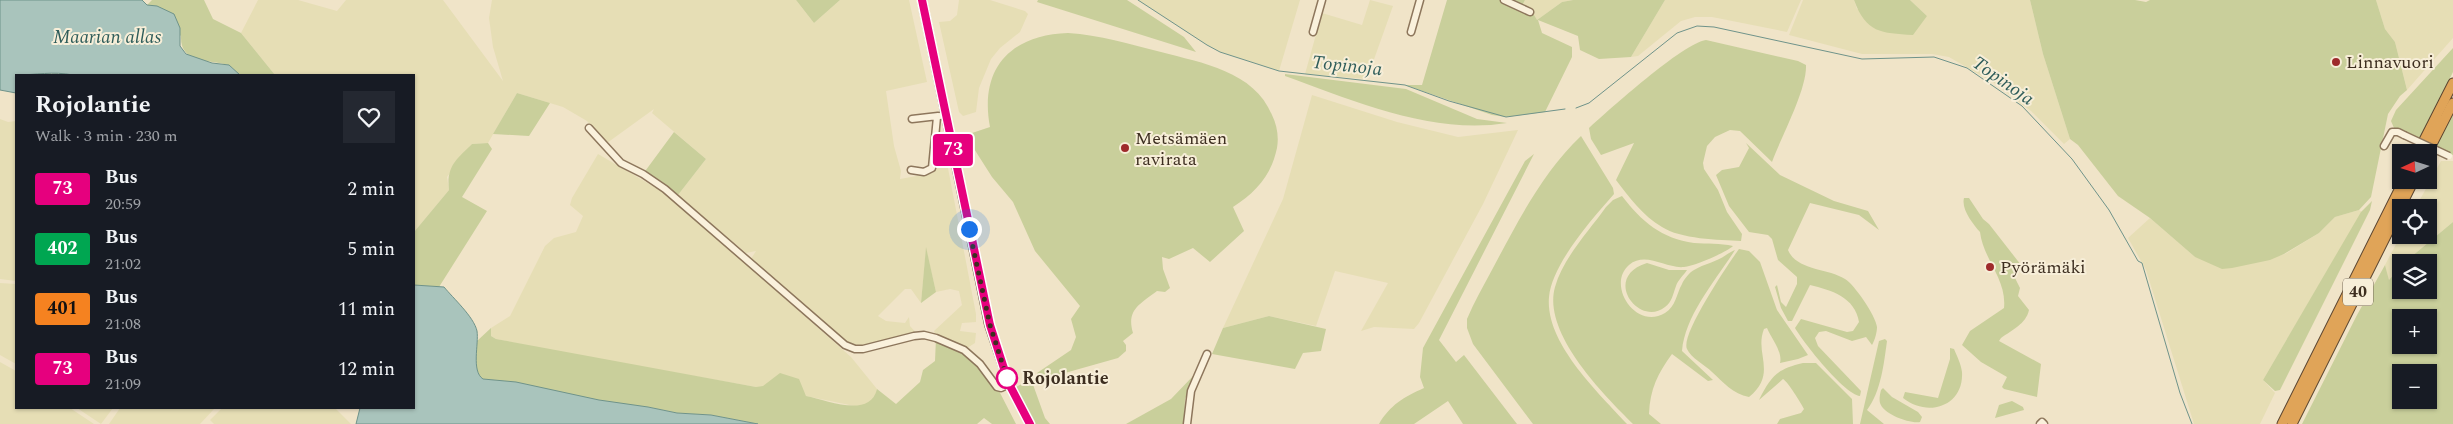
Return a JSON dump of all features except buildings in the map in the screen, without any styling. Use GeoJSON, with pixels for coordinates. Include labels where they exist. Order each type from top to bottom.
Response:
{"type":"FeatureCollection","features":[{"type":"Feature","properties":{"kind":"highway"},"geometry":{"type":"LineString","coordinates":[[2422,144],[2453,83]]}},
{"type":"Feature","properties":{"kind":"highway"},"geometry":{"type":"LineString","coordinates":[[2432,144],[2453,103]]}},
{"type":"Feature","properties":{"kind":"highway","name":"40"},"geometry":{"type":"LineString","coordinates":[[2280,424],[2292,404],[2400,189]]}},
{"type":"Feature","properties":{"kind":"highway","name":"40"},"geometry":{"type":"LineString","coordinates":[[2292,424],[2410,189]]}},
{"type":"Feature","properties":{"kind":"main road"},"geometry":{"type":"LineString","coordinates":[[922,0],[942,115],[994,343],[1009,384],[1030,424]]}},
{"type":"Feature","properties":{"kind":"street"},"geometry":{"type":"LineString","coordinates":[[1313,32],[1322,0]]}},
{"type":"Feature","properties":{"kind":"street"},"geometry":{"type":"LineString","coordinates":[[1411,32],[1420,0]]}},
{"type":"Feature","properties":{"kind":"street"},"geometry":{"type":"LineString","coordinates":[[1504,0],[1530,12]]}},
{"type":"Feature","properties":{"kind":"street"},"geometry":{"type":"LineString","coordinates":[[912,119],[942,115]]}},
{"type":"Feature","properties":{"kind":"street"},"geometry":{"type":"LineString","coordinates":[[911,170],[924,172],[932,168],[936,121],[942,115]]}},
{"type":"Feature","properties":{"kind":"street"},"geometry":{"type":"LineString","coordinates":[[589,128],[621,163],[643,174],[665,189],[845,345],[855,350],[863,349],[924,335],[964,350],[980,364],[997,387],[1001,388],[1009,384]]}},
{"type":"Feature","properties":{"kind":"street"},"geometry":{"type":"LineString","coordinates":[[2384,146],[2394,132],[2451,157]]}},
{"type":"Feature","properties":{"kind":"street"},"geometry":{"type":"LineString","coordinates":[[1187,424],[1191,391],[1207,354]]}},
{"type":"Feature","properties":{"kind":"shaded area"},"geometry":{"type":"Polygon","coordinates":[[[258,0],[298,0],[337,11],[346,0],[443,0],[503,81],[493,47],[489,18],[492,0],[796,0],[814,23],[840,0],[909,0],[927,82],[886,91],[894,146],[901,171],[900,179],[933,173],[938,116],[976,314],[976,322],[962,323],[960,331],[976,333],[975,343],[964,350],[936,338],[934,331],[962,305],[959,291],[950,289],[936,292],[926,249],[921,303],[911,289],[905,289],[878,316],[886,321],[905,323],[909,317],[910,326],[919,336],[855,349],[749,262],[756,251],[746,253],[678,195],[706,159],[652,113],[654,109],[607,143],[587,121],[563,107],[517,93],[488,143],[472,144],[447,177],[449,190],[415,231],[415,74],[274,74],[241,33],[258,0]]]}},
{"type":"Feature","properties":{"kind":"shaded area"},"geometry":{"type":"Polygon","coordinates":[[[959,0],[990,0],[1025,11],[1028,14],[1020,32],[1000,48],[991,59],[979,88],[976,112],[963,116],[959,112],[939,22],[950,21],[957,15],[959,0]]]}},
{"type":"Feature","properties":{"kind":"shaded area"},"geometry":{"type":"Polygon","coordinates":[[[1138,0],[1300,0],[1279,71],[1220,52],[1138,0]]]}},
{"type":"Feature","properties":{"kind":"shaded area"},"geometry":{"type":"Polygon","coordinates":[[[1370,0],[1393,6],[1367,79],[1305,74],[1322,13],[1362,25],[1370,0]]]}},
{"type":"Feature","properties":{"kind":"shaded area"},"geometry":{"type":"Polygon","coordinates":[[[1525,0],[1573,0],[1562,2],[1537,20],[1521,8],[1525,0]]]}},
{"type":"Feature","properties":{"kind":"shaded area"},"geometry":{"type":"Polygon","coordinates":[[[1665,0],[1801,0],[1787,32],[1712,17],[1695,17],[1681,21],[1638,56],[1631,57],[1665,0]]]}},
{"type":"Feature","properties":{"kind":"shaded area"},"geometry":{"type":"Polygon","coordinates":[[[1803,0],[1854,0],[1857,9],[1927,16],[1910,0],[2030,0],[2043,54],[2070,139],[2064,144],[2031,111],[1994,83],[1949,57],[1932,54],[1862,54],[1789,35],[1803,0]]]}},
{"type":"Feature","properties":{"kind":"shaded area"},"geometry":{"type":"Polygon","coordinates":[[[2376,0],[2453,0],[2453,38],[2407,90],[2395,42],[2385,29],[2376,0]]]}},
{"type":"Feature","properties":{"kind":"shaded area"},"geometry":{"type":"Polygon","coordinates":[[[1312,95],[1397,122],[1458,137],[1518,130],[1483,204],[1414,329],[1374,327],[1361,331],[1388,283],[1335,271],[1316,326],[1269,316],[1223,328],[1283,199],[1312,95]]]}},
{"type":"Feature","properties":{"kind":"shaded area"},"geometry":{"type":"Polygon","coordinates":[[[0,119],[8,122],[15,121],[15,281],[0,279],[0,119]]]}},
{"type":"Feature","properties":{"kind":"shaded area"},"geometry":{"type":"Polygon","coordinates":[[[598,154],[668,195],[851,357],[877,389],[876,395],[868,405],[859,407],[806,396],[800,385],[756,387],[570,354],[496,339],[491,336],[491,328],[510,316],[545,246],[554,238],[576,232],[583,216],[570,205],[572,198],[598,154]]]}},
{"type":"Feature","properties":{"kind":"shaded area"},"geometry":{"type":"Polygon","coordinates":[[[2441,161],[2453,161],[2453,222],[2437,235],[2437,199],[2420,199],[2426,189],[2438,189],[2438,167],[2441,161]]]}},
{"type":"Feature","properties":{"kind":"shaded area"},"geometry":{"type":"Polygon","coordinates":[[[2359,210],[2362,212],[2263,380],[2275,393],[2260,424],[2194,424],[2146,270],[2128,238],[2150,218],[2195,257],[2253,263],[2285,254],[2319,233],[2335,217],[2359,210]]]}},
{"type":"Feature","properties":{"kind":"shaded area"},"geometry":{"type":"Polygon","coordinates":[[[2396,244],[2427,244],[2415,254],[2392,254],[2392,278],[2389,281],[2385,265],[2396,244]]]}},
{"type":"Feature","properties":{"kind":"shaded area"},"geometry":{"type":"Polygon","coordinates":[[[0,283],[15,284],[15,363],[0,355],[0,283]]]}},
{"type":"Feature","properties":{"kind":"shaded area"},"geometry":{"type":"Polygon","coordinates":[[[0,362],[15,370],[15,409],[72,409],[94,424],[0,424],[0,362]]]}},
{"type":"Feature","properties":{"kind":"shaded area"},"geometry":{"type":"Polygon","coordinates":[[[78,409],[112,409],[101,424],[78,409]]]}},
{"type":"Feature","properties":{"kind":"shaded area"},"geometry":{"type":"Polygon","coordinates":[[[119,409],[214,409],[200,424],[109,424],[119,409]]]}},
{"type":"Feature","properties":{"kind":"shaded area"},"geometry":{"type":"Polygon","coordinates":[[[221,409],[336,409],[351,424],[214,424],[210,420],[221,409]]]}},
{"type":"Feature","properties":{"kind":"green space"},"geometry":{"type":"Polygon","coordinates":[[[152,0],[204,0],[213,19],[241,33],[274,74],[239,74],[228,65],[204,61],[190,56],[185,52],[181,36],[147,5],[152,0]]]}},
{"type":"Feature","properties":{"kind":"green space"},"geometry":{"type":"Polygon","coordinates":[[[796,0],[840,0],[814,23],[796,0]]]}},
{"type":"Feature","properties":{"kind":"green space"},"geometry":{"type":"Polygon","coordinates":[[[1038,0],[1127,0],[1184,37],[1196,52],[1037,2],[1038,0]]]}},
{"type":"Feature","properties":{"kind":"green space"},"geometry":{"type":"Polygon","coordinates":[[[1447,0],[1525,0],[1521,8],[1534,15],[1537,20],[1562,2],[1573,0],[1665,0],[1631,57],[1599,59],[1580,50],[1578,36],[1538,20],[1542,33],[1572,47],[1572,57],[1545,112],[1506,117],[1492,115],[1405,85],[1422,85],[1447,0]]]}},
{"type":"Feature","properties":{"kind":"green space"},"geometry":{"type":"Polygon","coordinates":[[[1854,0],[1910,0],[1927,16],[1913,35],[1883,32],[1870,25],[1864,19],[1854,0]]]}},
{"type":"Feature","properties":{"kind":"green space"},"geometry":{"type":"Polygon","coordinates":[[[2030,0],[2135,0],[2146,2],[2150,0],[2376,0],[2385,29],[2395,42],[2407,90],[2400,96],[2388,114],[2371,197],[2359,210],[2335,217],[2319,233],[2284,254],[2270,260],[2222,269],[2195,257],[2150,218],[2118,196],[2078,145],[2070,139],[2043,54],[2030,0]]]}},
{"type":"Feature","properties":{"kind":"green space","name":"Metsämäen ravirata"},"geometry":{"type":"Polygon","coordinates":[[[1068,33],[1114,40],[1193,60],[1225,71],[1253,88],[1264,100],[1275,123],[1278,144],[1267,175],[1249,195],[1233,207],[1244,231],[1210,262],[1193,248],[1169,259],[1162,257],[1163,269],[1170,288],[1165,292],[1157,291],[1136,308],[1131,319],[1133,333],[1123,341],[1126,345],[1126,351],[1118,358],[1040,380],[1037,373],[1071,350],[1076,337],[1071,319],[1080,306],[1035,251],[1013,202],[992,177],[971,144],[972,133],[990,127],[989,88],[995,72],[1003,59],[1015,48],[1030,40],[1048,35],[1068,33]]]}},
{"type":"Feature","properties":{"kind":"green space"},"geometry":{"type":"Polygon","coordinates":[[[1706,40],[1798,61],[1806,65],[1798,100],[1772,162],[1740,131],[1730,130],[1715,137],[1707,146],[1703,163],[1704,169],[1718,190],[1727,212],[1742,234],[1741,241],[1679,234],[1655,223],[1637,206],[1616,180],[1634,143],[1601,155],[1591,139],[1589,128],[1664,64],[1695,44],[1706,40]]]}},
{"type":"Feature","properties":{"kind":"green space"},"geometry":{"type":"Polygon","coordinates":[[[2453,48],[2453,72],[2420,139],[2394,128],[2391,121],[2396,110],[2453,48]]]}},
{"type":"Feature","properties":{"kind":"green space"},"geometry":{"type":"Polygon","coordinates":[[[1285,74],[1406,89],[1477,119],[1507,123],[1479,125],[1450,124],[1422,120],[1338,96],[1285,76],[1285,74]]]}},
{"type":"Feature","properties":{"kind":"green space"},"geometry":{"type":"Polygon","coordinates":[[[517,93],[550,103],[529,136],[493,134],[517,93]]]}},
{"type":"Feature","properties":{"kind":"green space"},"geometry":{"type":"Polygon","coordinates":[[[2453,113],[2453,155],[2438,149],[2437,144],[2453,113]]]}},
{"type":"Feature","properties":{"kind":"green space"},"geometry":{"type":"Polygon","coordinates":[[[674,132],[706,159],[678,195],[661,181],[643,174],[674,132]]]}},
{"type":"Feature","properties":{"kind":"green space"},"geometry":{"type":"Polygon","coordinates":[[[1581,136],[1613,188],[1614,194],[1574,242],[1557,270],[1549,297],[1550,314],[1555,332],[1564,349],[1589,382],[1627,424],[1533,424],[1473,344],[1467,328],[1467,319],[1502,250],[1532,198],[1555,165],[1581,136]]]}},
{"type":"Feature","properties":{"kind":"green space"},"geometry":{"type":"Polygon","coordinates":[[[488,143],[492,149],[462,197],[487,211],[439,287],[415,285],[415,231],[449,190],[451,169],[457,159],[472,144],[488,143]]]}},
{"type":"Feature","properties":{"kind":"green space"},"geometry":{"type":"Polygon","coordinates":[[[1746,143],[1780,175],[1834,201],[1868,211],[1879,230],[1859,215],[1810,203],[1788,250],[1798,262],[1838,275],[1849,282],[1859,293],[1876,322],[1876,336],[1872,345],[1866,337],[1852,341],[1826,331],[1819,332],[1815,338],[1818,346],[1861,391],[1860,396],[1844,387],[1815,355],[1795,328],[1801,319],[1847,332],[1853,331],[1859,322],[1853,306],[1834,292],[1810,285],[1792,321],[1788,321],[1781,308],[1775,287],[1777,285],[1781,302],[1786,307],[1797,284],[1797,277],[1778,260],[1772,239],[1768,235],[1749,232],[1729,206],[1716,175],[1722,170],[1739,167],[1749,148],[1746,143]]]}},
{"type":"Feature","properties":{"kind":"green space"},"geometry":{"type":"Polygon","coordinates":[[[1534,154],[1439,340],[1456,362],[1464,355],[1517,424],[1463,424],[1448,401],[1414,424],[1379,424],[1383,417],[1398,402],[1424,388],[1420,377],[1423,348],[1525,161],[1534,154]]]}},
{"type":"Feature","properties":{"kind":"green space"},"geometry":{"type":"Polygon","coordinates":[[[1622,196],[1645,221],[1662,233],[1682,241],[1733,246],[1710,258],[1684,267],[1649,260],[1636,261],[1629,265],[1623,274],[1621,283],[1623,294],[1635,311],[1644,316],[1654,317],[1665,313],[1674,304],[1683,282],[1691,272],[1735,250],[1702,298],[1684,338],[1682,351],[1713,380],[1708,381],[1672,354],[1656,382],[1651,397],[1649,414],[1661,424],[1633,424],[1606,396],[1578,362],[1566,343],[1557,324],[1553,305],[1555,287],[1570,255],[1606,207],[1613,200],[1622,196]]]}},
{"type":"Feature","properties":{"kind":"green space"},"geometry":{"type":"Polygon","coordinates":[[[1964,198],[1969,198],[1983,219],[2021,265],[2014,276],[2020,288],[2018,296],[2029,310],[2022,323],[1999,341],[2041,364],[2037,397],[2004,389],[2002,387],[2007,377],[1981,362],[1962,345],[1970,331],[2004,308],[2004,298],[1999,278],[1985,251],[1980,232],[1971,221],[1964,207],[1964,198]]]}},
{"type":"Feature","properties":{"kind":"green space"},"geometry":{"type":"Polygon","coordinates":[[[2372,201],[2370,210],[2280,390],[2275,391],[2263,380],[2361,212],[2372,201]]]}},
{"type":"Feature","properties":{"kind":"green space"},"geometry":{"type":"Polygon","coordinates":[[[2453,222],[2453,424],[2302,424],[2357,315],[2385,265],[2389,280],[2392,277],[2392,299],[2437,299],[2437,254],[2415,254],[2427,244],[2437,244],[2437,235],[2453,222]]]}},
{"type":"Feature","properties":{"kind":"green space"},"geometry":{"type":"Polygon","coordinates":[[[926,247],[936,292],[921,303],[926,247]]]}},
{"type":"Feature","properties":{"kind":"green space"},"geometry":{"type":"Polygon","coordinates":[[[1739,249],[1749,251],[1760,262],[1777,310],[1808,355],[1780,363],[1780,354],[1776,345],[1767,328],[1764,329],[1762,347],[1764,372],[1758,388],[1749,397],[1729,387],[1687,349],[1687,341],[1698,315],[1716,283],[1739,249]]]}},
{"type":"Feature","properties":{"kind":"green space"},"geometry":{"type":"Polygon","coordinates":[[[1647,263],[1669,270],[1687,270],[1679,280],[1669,303],[1655,312],[1645,311],[1636,306],[1629,298],[1626,289],[1627,279],[1634,270],[1647,263]]]}},
{"type":"Feature","properties":{"kind":"green space"},"geometry":{"type":"Polygon","coordinates":[[[1269,316],[1326,329],[1321,351],[1303,353],[1295,369],[1212,354],[1223,328],[1269,316]]]}},
{"type":"Feature","properties":{"kind":"green space"},"geometry":{"type":"Polygon","coordinates":[[[491,328],[491,336],[496,339],[756,387],[763,386],[780,373],[799,379],[806,396],[847,405],[866,403],[873,398],[877,389],[896,404],[920,382],[923,370],[935,361],[936,338],[964,350],[997,387],[1016,424],[992,424],[984,418],[977,424],[758,424],[711,415],[677,413],[553,392],[529,385],[483,379],[480,376],[476,367],[477,341],[491,328]]]}},
{"type":"Feature","properties":{"kind":"green space"},"geometry":{"type":"Polygon","coordinates":[[[1885,339],[1887,341],[1881,377],[1876,395],[1867,410],[1884,424],[1860,424],[1879,341],[1885,339]]]}},
{"type":"Feature","properties":{"kind":"green space"},"geometry":{"type":"Polygon","coordinates":[[[1950,348],[1954,349],[1962,372],[1961,384],[1951,400],[1933,408],[1913,404],[1903,398],[1905,392],[1938,398],[1950,359],[1950,348]]]}},
{"type":"Feature","properties":{"kind":"green space"},"geometry":{"type":"Polygon","coordinates":[[[1803,363],[1816,363],[1852,399],[1853,424],[1777,424],[1780,419],[1801,413],[1804,409],[1788,384],[1783,379],[1759,400],[1771,379],[1787,368],[1803,363]]]}},
{"type":"Feature","properties":{"kind":"green space"},"geometry":{"type":"Polygon","coordinates":[[[1195,374],[1185,399],[1184,424],[1126,424],[1171,399],[1195,374]]]}},
{"type":"Feature","properties":{"kind":"green space"},"geometry":{"type":"Polygon","coordinates":[[[1031,379],[1045,418],[1050,424],[1034,424],[1016,387],[1031,379]]]}},
{"type":"Feature","properties":{"kind":"green space"},"geometry":{"type":"Polygon","coordinates":[[[1883,388],[1892,397],[1918,412],[1922,417],[1920,422],[1904,420],[1886,411],[1880,401],[1883,388]]]}},
{"type":"Feature","properties":{"kind":"green space"},"geometry":{"type":"Polygon","coordinates":[[[2012,401],[2023,407],[2024,410],[1995,418],[1999,405],[2012,401]]]}},
{"type":"Feature","properties":{"kind":"water","name":"Maarian allas"},"geometry":{"type":"Polygon","coordinates":[[[0,0],[142,0],[147,5],[157,6],[174,14],[180,28],[180,46],[186,54],[212,63],[229,65],[239,74],[15,74],[15,93],[0,90],[0,0]]]}},
{"type":"Feature","properties":{"kind":"water"},"geometry":{"type":"Polygon","coordinates":[[[415,285],[444,287],[468,314],[477,331],[476,364],[479,375],[483,379],[516,382],[599,400],[677,413],[711,415],[758,424],[356,424],[360,409],[415,409],[415,285]]]}},
{"type":"Feature","properties":{"kind":"waterway","name":"Topinoja"},"geometry":{"type":"LineString","coordinates":[[1138,0],[1220,52],[1279,71],[1405,85],[1449,101],[1506,117],[1565,109]]}},
{"type":"Feature","properties":{"kind":"waterway","name":"Topinoja"},"geometry":{"type":"LineString","coordinates":[[1576,108],[1589,103],[1677,33],[1697,26],[1714,27],[1862,59],[1934,57],[1967,68],[2022,106],[2072,159],[2109,210],[2138,261],[2142,263],[2180,393],[2192,424]]}},
{"type":"Feature","properties":{"kind":"bus line","name":"73"},"geometry":{"type":"LineString","coordinates":[[922,0],[934,50],[979,280],[990,325],[998,356],[1009,384],[1030,424]]}},
{"type":"Feature","properties":{"kind":"place","name":"Linnavuori"},"geometry":{"type":"Point","coordinates":[2336,62]}},
{"type":"Feature","properties":{"kind":"place","name":"Metsämäen ravirata"},"geometry":{"type":"Point","coordinates":[1125,148]}},
{"type":"Feature","properties":{"kind":"place","name":"Pyörämäki"},"geometry":{"type":"Point","coordinates":[1990,267]}},
{"type":"Feature","properties":{"kind":"place","name":"Rojolantie"},"geometry":{"type":"Point","coordinates":[1007,378]}},
{"type":"Feature","properties":{"kind":"route"},"geometry":{"type":"LineString","coordinates":[[969,229],[990,325],[998,356],[1007,378]]}}]}
